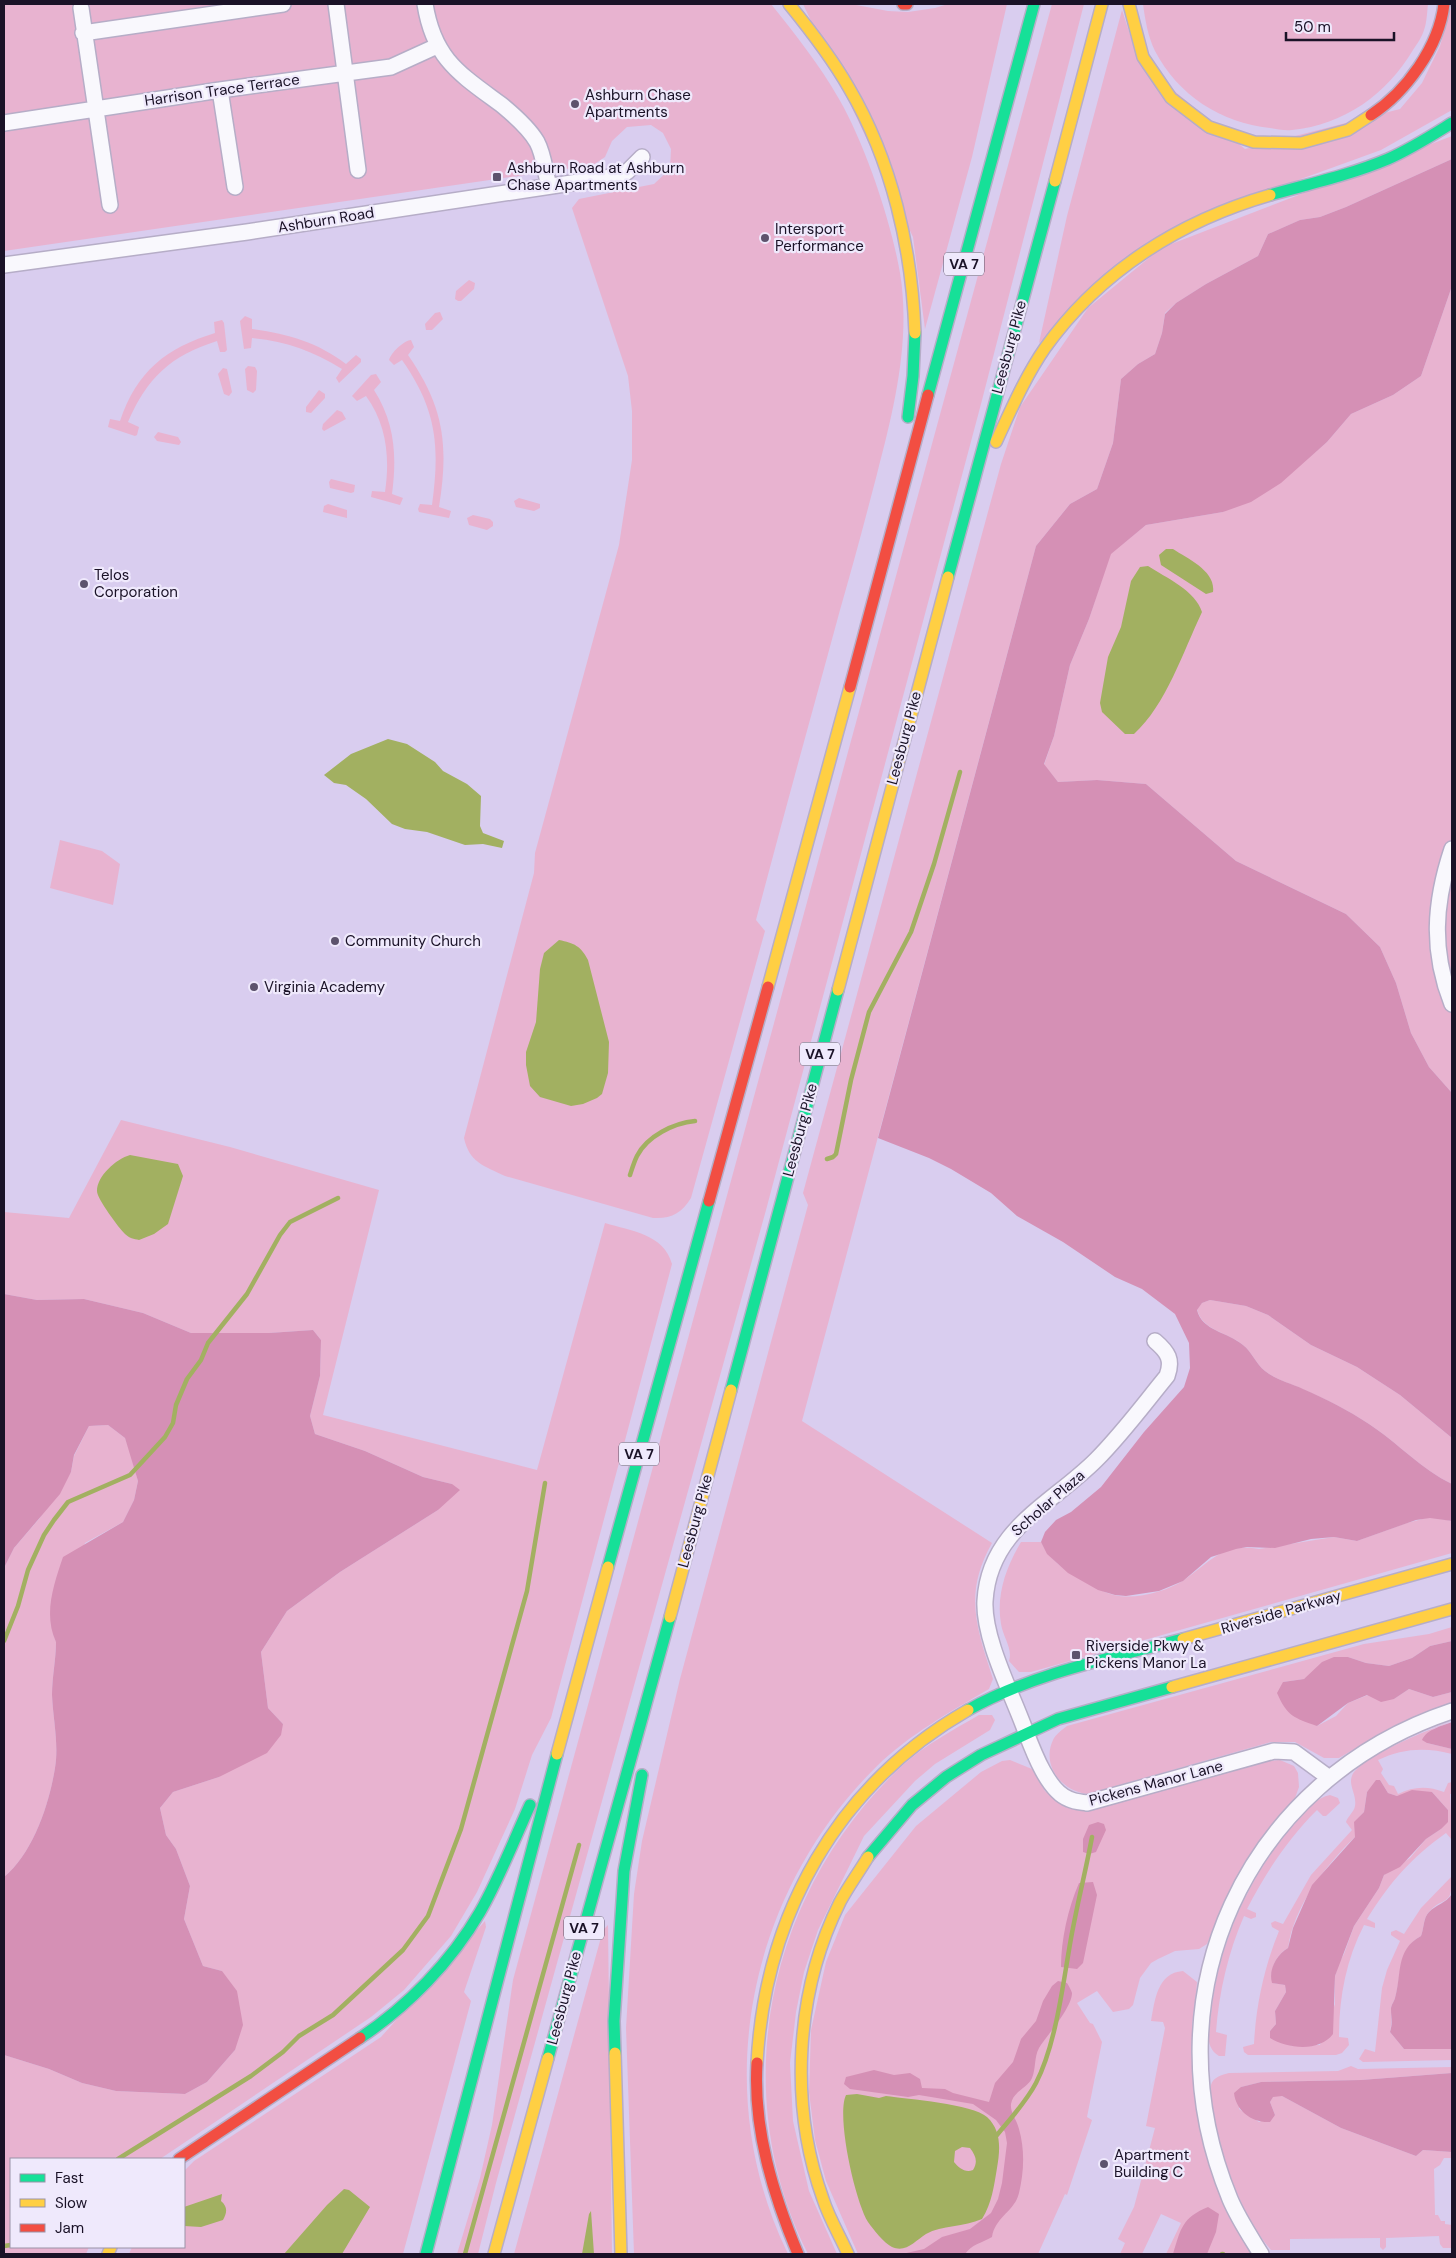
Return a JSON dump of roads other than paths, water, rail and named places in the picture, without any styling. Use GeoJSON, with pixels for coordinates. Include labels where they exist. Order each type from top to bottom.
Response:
{"type":"FeatureCollection","features":[{"type":"Feature","properties":{"kind":"main road"},"geometry":{"type":"LineString","coordinates":[[789,4],[836,66],[856,100],[876,144],[903,237],[912,287],[915,333],[914,371],[894,524]]}},
{"type":"Feature","properties":{"kind":"main road","name":"VA 7"},"geometry":{"type":"LineString","coordinates":[[426,2254],[580,1668],[795,890],[1034,4]]}},
{"type":"Feature","properties":{"kind":"main road","name":"Leesburg Pike"},"geometry":{"type":"LineString","coordinates":[[494,2254],[674,1602],[1102,4]]}},
{"type":"Feature","properties":{"kind":"main road"},"geometry":{"type":"LineString","coordinates":[[1129,4],[1138,41],[1147,66],[1164,91],[1189,114],[1211,129],[1241,140],[1269,145],[1298,144],[1325,139],[1353,128],[1377,113],[1398,95],[1416,72],[1431,46],[1444,4]]}},
{"type":"Feature","properties":{"kind":"main road"},"geometry":{"type":"LineString","coordinates":[[966,506],[1030,373],[1054,338],[1076,311],[1118,271],[1169,236],[1217,212],[1367,167],[1411,148],[1452,123]]}},
{"type":"Feature","properties":{"kind":"main road","name":"Riverside Parkway"},"geometry":{"type":"LineString","coordinates":[[798,2254],[784,2224],[762,2147],[756,2070],[759,2025],[765,1989],[780,1934],[794,1899],[820,1851],[840,1821],[873,1783],[934,1732],[976,1706],[1010,1691],[1051,1676],[1452,1564]]}},
{"type":"Feature","properties":{"kind":"main road"},"geometry":{"type":"LineString","coordinates":[[649,1737],[674,1602]]}},
{"type":"Feature","properties":{"kind":"main road"},"geometry":{"type":"LineString","coordinates":[[848,2254],[824,2204],[813,2172],[800,2095],[800,2056],[803,2024],[810,1989],[830,1924],[863,1864],[884,1836],[912,1805],[974,1757],[1058,1719],[1452,1608]]}},
{"type":"Feature","properties":{"kind":"main road"},"geometry":{"type":"LineString","coordinates":[[180,2158],[369,2032],[401,2008],[446,1960],[480,1912],[525,1820],[580,1668]]}},
{"type":"Feature","properties":{"kind":"main road"},"geometry":{"type":"LineString","coordinates":[[621,2254],[614,2021],[624,1871],[644,1766]]}},
{"type":"Feature","properties":{"kind":"street"},"geometry":{"type":"LineString","coordinates":[[83,33],[283,4]]}},
{"type":"Feature","properties":{"kind":"street"},"geometry":{"type":"LineString","coordinates":[[336,4],[358,170]]}},
{"type":"Feature","properties":{"kind":"street"},"geometry":{"type":"LineString","coordinates":[[425,4],[429,24],[437,46],[446,60],[460,74],[513,115],[537,142],[549,186]]}},
{"type":"Feature","properties":{"kind":"street"},"geometry":{"type":"LineString","coordinates":[[80,8],[110,204]]}},
{"type":"Feature","properties":{"kind":"street","name":"Harrison Trace Terrace"},"geometry":{"type":"LineString","coordinates":[[4,123],[344,72],[391,67],[437,46]]}},
{"type":"Feature","properties":{"kind":"street"},"geometry":{"type":"LineString","coordinates":[[220,90],[235,187]]}},
{"type":"Feature","properties":{"kind":"street","name":"Ashburn Road"},"geometry":{"type":"LineString","coordinates":[[4,265],[247,232],[611,177],[627,172],[642,157]]}},
{"type":"Feature","properties":{"kind":"street"},"geometry":{"type":"LineString","coordinates":[[1452,849],[1441,887],[1436,933],[1443,974],[1452,1004]]}},
{"type":"Feature","properties":{"kind":"street","name":"Scholar Plaza"},"geometry":{"type":"LineString","coordinates":[[1010,1691],[994,1647],[986,1612],[987,1588],[994,1562],[1000,1549],[1019,1524],[1081,1475],[1098,1458],[1167,1376],[1171,1360],[1169,1355],[1156,1341]]}},
{"type":"Feature","properties":{"kind":"street","name":"Pickens Manor Lane"},"geometry":{"type":"LineString","coordinates":[[1010,1691],[1026,1732],[1051,1784],[1068,1799],[1088,1803],[1274,1751],[1294,1752],[1328,1778]]}},
{"type":"Feature","properties":{"kind":"street"},"geometry":{"type":"LineString","coordinates":[[1262,2254],[1244,2227],[1230,2199],[1205,2115],[1200,2065],[1200,2027],[1207,1979],[1222,1927],[1252,1867],[1289,1816],[1328,1778],[1388,1738],[1452,1711]]}},
{"type":"Feature","properties":{"kind":"waterway"},"geometry":{"type":"LineString","coordinates":[[827,1159],[836,1154],[851,1080],[869,1012],[911,932],[934,864],[960,772]]}},
{"type":"Feature","properties":{"kind":"waterway"},"geometry":{"type":"LineString","coordinates":[[630,1175],[637,1156],[647,1142],[678,1124],[695,1121]]}},
{"type":"Feature","properties":{"kind":"waterway"},"geometry":{"type":"LineString","coordinates":[[4,1641],[18,1606],[28,1570],[44,1535],[54,1520],[68,1502],[130,1475],[165,1437],[173,1423],[176,1405],[187,1379],[201,1360],[208,1343],[247,1294],[280,1235],[290,1222],[338,1198]]}},
{"type":"Feature","properties":{"kind":"waterway"},"geometry":{"type":"LineString","coordinates":[[120,2158],[251,2076],[283,2052],[299,2036],[333,2015],[403,1950],[428,1916],[461,1829],[527,1591],[545,1483]]}},
{"type":"Feature","properties":{"kind":"waterway"},"geometry":{"type":"LineString","coordinates":[[997,2135],[1032,2090],[1043,2068],[1057,2018],[1074,1922],[1092,1837]]}},
{"type":"Feature","properties":{"kind":"waterway"},"geometry":{"type":"LineString","coordinates":[[465,2254],[579,1845]]}},
{"type":"Feature","properties":{"kind":"waterway"},"geometry":{"type":"LineString","coordinates":[[4,2246],[10,2245]]}},
{"type":"Feature","properties":{"kind":"place","name":"Ashburn Chase Apartments"},"geometry":{"type":"Point","coordinates":[575,104]}},
{"type":"Feature","properties":{"kind":"place","name":"Ashburn Road at Ashburn Chase Apartments"},"geometry":{"type":"Point","coordinates":[497,177]}},
{"type":"Feature","properties":{"kind":"place","name":"Intersport Performance"},"geometry":{"type":"Point","coordinates":[765,238]}},
{"type":"Feature","properties":{"kind":"place","name":"Telos Corporation"},"geometry":{"type":"Point","coordinates":[84,584]}},
{"type":"Feature","properties":{"kind":"place","name":"Community Church"},"geometry":{"type":"Point","coordinates":[335,941]}},
{"type":"Feature","properties":{"kind":"place","name":"Virginia Academy"},"geometry":{"type":"Point","coordinates":[254,987]}},
{"type":"Feature","properties":{"kind":"place","name":"Riverside Pkwy & Pickens Manor La"},"geometry":{"type":"Point","coordinates":[1076,1655]}},
{"type":"Feature","properties":{"kind":"place","name":"Apartment Building C"},"geometry":{"type":"Point","coordinates":[1104,2164]}}]}
